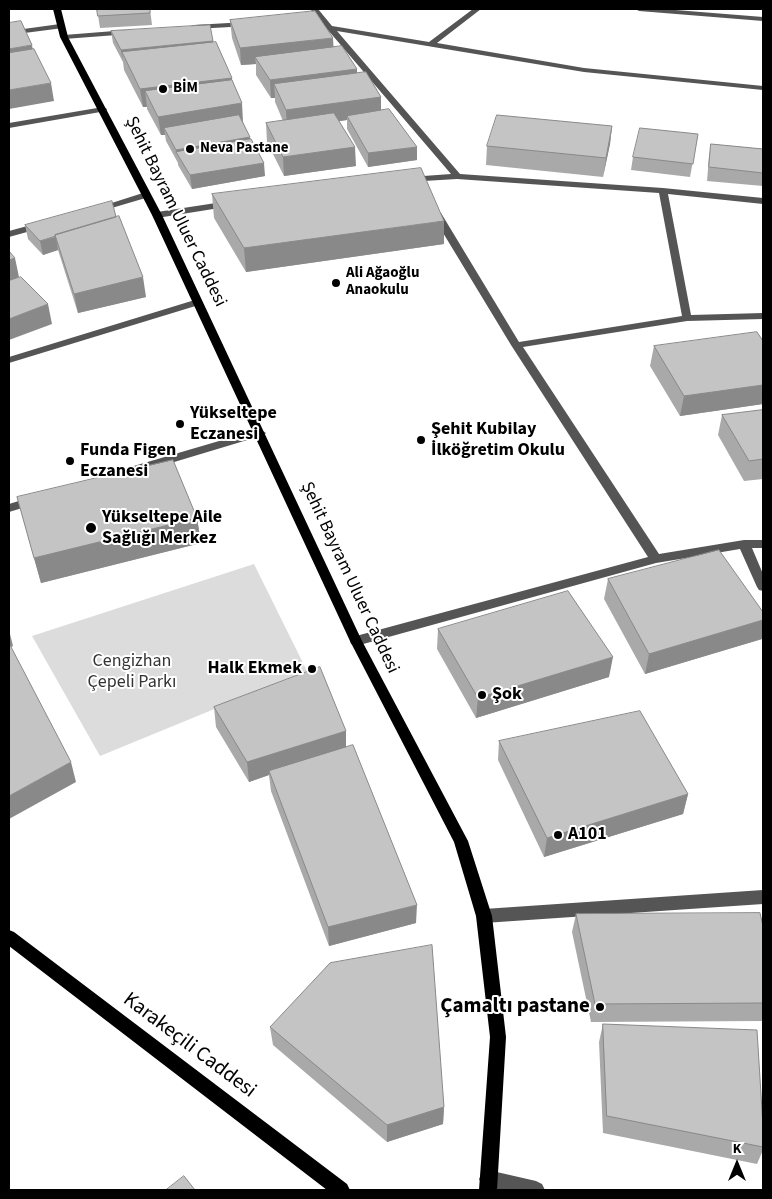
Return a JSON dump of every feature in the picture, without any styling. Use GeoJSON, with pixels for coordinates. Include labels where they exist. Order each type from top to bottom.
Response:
{"type":"FeatureCollection","features":[{"type":"Feature","properties":{"kind":"main road","name":"Şehit Bayram Uluer Caddesi"},"geometry":{"type":"LineString","coordinates":[[57,9],[64,37],[103,108],[157,215],[356,641],[461,841],[484,916],[498,1037],[488,1185]]}},
{"type":"Feature","properties":{"kind":"main road","name":"Karakeçili Caddesi"},"geometry":{"type":"LineString","coordinates":[[9,937],[341,1190]]}},
{"type":"Feature","properties":{"kind":"street"},"geometry":{"type":"LineString","coordinates":[[314,9],[457,176]]}},
{"type":"Feature","properties":{"kind":"street"},"geometry":{"type":"LineString","coordinates":[[432,43],[477,9]]}},
{"type":"Feature","properties":{"kind":"street"},"geometry":{"type":"LineString","coordinates":[[639,9],[763,19]]}},
{"type":"Feature","properties":{"kind":"street"},"geometry":{"type":"LineString","coordinates":[[312,19],[322,18]]}},
{"type":"Feature","properties":{"kind":"street"},"geometry":{"type":"LineString","coordinates":[[184,28],[253,23]]}},
{"type":"Feature","properties":{"kind":"street"},"geometry":{"type":"LineString","coordinates":[[9,33],[60,26]]}},
{"type":"Feature","properties":{"kind":"street"},"geometry":{"type":"LineString","coordinates":[[332,28],[432,43],[584,70],[763,88]]}},
{"type":"Feature","properties":{"kind":"street"},"geometry":{"type":"LineString","coordinates":[[64,37],[134,32]]}},
{"type":"Feature","properties":{"kind":"street"},"geometry":{"type":"LineString","coordinates":[[9,126],[103,108]]}},
{"type":"Feature","properties":{"kind":"street"},"geometry":{"type":"LineString","coordinates":[[399,182],[420,183],[457,176],[663,191],[763,201]]}},
{"type":"Feature","properties":{"kind":"street"},"geometry":{"type":"LineString","coordinates":[[663,191],[687,318]]}},
{"type":"Feature","properties":{"kind":"street"},"geometry":{"type":"LineString","coordinates":[[91,210],[146,195]]}},
{"type":"Feature","properties":{"kind":"street"},"geometry":{"type":"LineString","coordinates":[[157,215],[241,202]]}},
{"type":"Feature","properties":{"kind":"street"},"geometry":{"type":"LineString","coordinates":[[431,203],[458,251],[517,345],[656,559]]}},
{"type":"Feature","properties":{"kind":"street"},"geometry":{"type":"LineString","coordinates":[[9,234],[55,221]]}},
{"type":"Feature","properties":{"kind":"street"},"geometry":{"type":"LineString","coordinates":[[9,360],[198,302]]}},
{"type":"Feature","properties":{"kind":"street"},"geometry":{"type":"LineString","coordinates":[[517,345],[687,318],[763,316]]}},
{"type":"Feature","properties":{"kind":"street"},"geometry":{"type":"LineString","coordinates":[[120,474],[260,433]]}},
{"type":"Feature","properties":{"kind":"street"},"geometry":{"type":"LineString","coordinates":[[9,508],[46,496]]}},
{"type":"Feature","properties":{"kind":"street"},"geometry":{"type":"LineString","coordinates":[[744,544],[763,587]]}},
{"type":"Feature","properties":{"kind":"street"},"geometry":{"type":"LineString","coordinates":[[356,641],[656,559],[744,544],[763,544]]}},
{"type":"Feature","properties":{"kind":"street"},"geometry":{"type":"LineString","coordinates":[[484,916],[763,898]]}},
{"type":"Feature","properties":{"kind":"street"},"geometry":{"type":"LineString","coordinates":[[488,1185],[536,1190]]}},
{"type":"Feature","properties":{"kind":"green space","name":"Cengizhan Çepeli Parkı"},"geometry":{"type":"Polygon","coordinates":[[[254,564],[307,671],[100,756],[32,636],[254,564]]]}},
{"type":"Feature","properties":{"kind":"building"},"geometry":{"type":"Polygon","coordinates":[[[97,9],[150,9],[150,13],[98,16],[97,9]]]}},
{"type":"Feature","properties":{"kind":"building"},"geometry":{"type":"Polygon","coordinates":[[[315,11],[333,38],[240,48],[230,20],[315,11]]]}},
{"type":"Feature","properties":{"kind":"building"},"geometry":{"type":"Polygon","coordinates":[[[21,21],[32,45],[9,49],[9,23],[21,21]]]}},
{"type":"Feature","properties":{"kind":"building"},"geometry":{"type":"Polygon","coordinates":[[[210,25],[213,41],[121,50],[111,31],[210,25]]]}},
{"type":"Feature","properties":{"kind":"building"},"geometry":{"type":"Polygon","coordinates":[[[216,42],[232,78],[140,89],[122,52],[216,42]]]}},
{"type":"Feature","properties":{"kind":"building"},"geometry":{"type":"Polygon","coordinates":[[[342,46],[357,69],[270,80],[255,57],[342,46]]]}},
{"type":"Feature","properties":{"kind":"building"},"geometry":{"type":"Polygon","coordinates":[[[34,49],[51,83],[9,90],[9,53],[34,49]]]}},
{"type":"Feature","properties":{"kind":"building"},"geometry":{"type":"Polygon","coordinates":[[[366,72],[381,97],[286,110],[274,84],[366,72]]]}},
{"type":"Feature","properties":{"kind":"building"},"geometry":{"type":"Polygon","coordinates":[[[232,80],[242,103],[158,117],[145,91],[232,80]]]}},
{"type":"Feature","properties":{"kind":"building"},"geometry":{"type":"Polygon","coordinates":[[[389,109],[417,147],[368,153],[347,116],[389,109]]]}},
{"type":"Feature","properties":{"kind":"building"},"geometry":{"type":"Polygon","coordinates":[[[334,113],[355,147],[283,157],[266,123],[334,113]]]}},
{"type":"Feature","properties":{"kind":"building"},"geometry":{"type":"Polygon","coordinates":[[[239,115],[250,137],[176,150],[164,128],[239,115]]]}},
{"type":"Feature","properties":{"kind":"building"},"geometry":{"type":"Polygon","coordinates":[[[497,115],[612,126],[606,158],[487,146],[497,115]]]}},
{"type":"Feature","properties":{"kind":"building"},"geometry":{"type":"Polygon","coordinates":[[[640,128],[698,134],[693,164],[633,157],[640,128]]]}},
{"type":"Feature","properties":{"kind":"building"},"geometry":{"type":"Polygon","coordinates":[[[251,139],[264,163],[190,175],[176,152],[251,139]]]}},
{"type":"Feature","properties":{"kind":"building"},"geometry":{"type":"Polygon","coordinates":[[[711,144],[763,149],[763,173],[709,167],[711,144]]]}},
{"type":"Feature","properties":{"kind":"building"},"geometry":{"type":"Polygon","coordinates":[[[421,168],[444,221],[244,248],[212,194],[421,168]]]}},
{"type":"Feature","properties":{"kind":"building"},"geometry":{"type":"Polygon","coordinates":[[[112,201],[116,217],[40,241],[25,225],[112,201]]]}},
{"type":"Feature","properties":{"kind":"building"},"geometry":{"type":"Polygon","coordinates":[[[119,216],[143,277],[74,294],[55,235],[119,216]]]}},
{"type":"Feature","properties":{"kind":"building"},"geometry":{"type":"Polygon","coordinates":[[[9,251],[15,258],[9,260],[9,251]]]}},
{"type":"Feature","properties":{"kind":"building"},"geometry":{"type":"Polygon","coordinates":[[[21,277],[48,304],[9,319],[9,281],[21,277]]]}},
{"type":"Feature","properties":{"kind":"building"},"geometry":{"type":"Polygon","coordinates":[[[757,332],[763,341],[763,385],[684,396],[654,346],[757,332]]]}},
{"type":"Feature","properties":{"kind":"building"},"geometry":{"type":"Polygon","coordinates":[[[763,410],[763,459],[749,461],[722,415],[763,410]]]}},
{"type":"Feature","properties":{"kind":"building"},"geometry":{"type":"Polygon","coordinates":[[[173,460],[197,518],[34,558],[17,497],[173,460]]]}},
{"type":"Feature","properties":{"kind":"building"},"geometry":{"type":"Polygon","coordinates":[[[719,550],[763,612],[763,620],[649,654],[608,579],[719,550]]]}},
{"type":"Feature","properties":{"kind":"building"},"geometry":{"type":"Polygon","coordinates":[[[568,591],[613,657],[478,698],[438,629],[568,591]]]}},
{"type":"Feature","properties":{"kind":"building"},"geometry":{"type":"Polygon","coordinates":[[[9,646],[71,762],[9,796],[9,646]]]}},
{"type":"Feature","properties":{"kind":"building"},"geometry":{"type":"Polygon","coordinates":[[[320,667],[346,731],[247,762],[214,707],[320,667]]]}},
{"type":"Feature","properties":{"kind":"building"},"geometry":{"type":"Polygon","coordinates":[[[640,711],[688,794],[547,838],[499,741],[640,711]]]}},
{"type":"Feature","properties":{"kind":"building"},"geometry":{"type":"Polygon","coordinates":[[[353,745],[417,905],[328,927],[269,771],[353,745]]]}},
{"type":"Feature","properties":{"kind":"building"},"geometry":{"type":"Polygon","coordinates":[[[760,913],[763,926],[763,1003],[595,1004],[576,914],[760,913]]]}},
{"type":"Feature","properties":{"kind":"building"},"geometry":{"type":"Polygon","coordinates":[[[432,945],[444,1107],[387,1125],[270,1027],[330,963],[432,945]]]}},
{"type":"Feature","properties":{"kind":"building"},"geometry":{"type":"Polygon","coordinates":[[[603,1024],[757,1030],[763,1147],[607,1116],[603,1024]]]}},
{"type":"Feature","properties":{"kind":"building"},"geometry":{"type":"Polygon","coordinates":[[[184,1176],[195,1190],[166,1190],[184,1176]]]}},
{"type":"Feature","properties":{"kind":"place","name":"BİM"},"geometry":{"type":"Point","coordinates":[163,89]}},
{"type":"Feature","properties":{"kind":"place","name":"Neva Pastane"},"geometry":{"type":"Point","coordinates":[190,149]}},
{"type":"Feature","properties":{"kind":"place","name":"Ali Ağaoğlu Anaokulu"},"geometry":{"type":"Point","coordinates":[336,283]}},
{"type":"Feature","properties":{"kind":"place","name":"Yükseltepe Eczanesi"},"geometry":{"type":"Point","coordinates":[180,424]}},
{"type":"Feature","properties":{"kind":"place","name":"Şehit Kubilay İlköğretim Okulu"},"geometry":{"type":"Point","coordinates":[421,440]}},
{"type":"Feature","properties":{"kind":"place","name":"Funda Figen Eczanesi"},"geometry":{"type":"Point","coordinates":[70,461]}},
{"type":"Feature","properties":{"kind":"place","name":"Yükseltepe Aile Sağlığı Merkez"},"geometry":{"type":"Point","coordinates":[91,528]}},
{"type":"Feature","properties":{"kind":"place","name":"Halk Ekmek"},"geometry":{"type":"Point","coordinates":[312,669]}},
{"type":"Feature","properties":{"kind":"place","name":"Şok"},"geometry":{"type":"Point","coordinates":[482,695]}},
{"type":"Feature","properties":{"kind":"place","name":"A101"},"geometry":{"type":"Point","coordinates":[558,835]}},
{"type":"Feature","properties":{"kind":"place","name":"Çamaltı pastane"},"geometry":{"type":"Point","coordinates":[600,1007]}}]}
